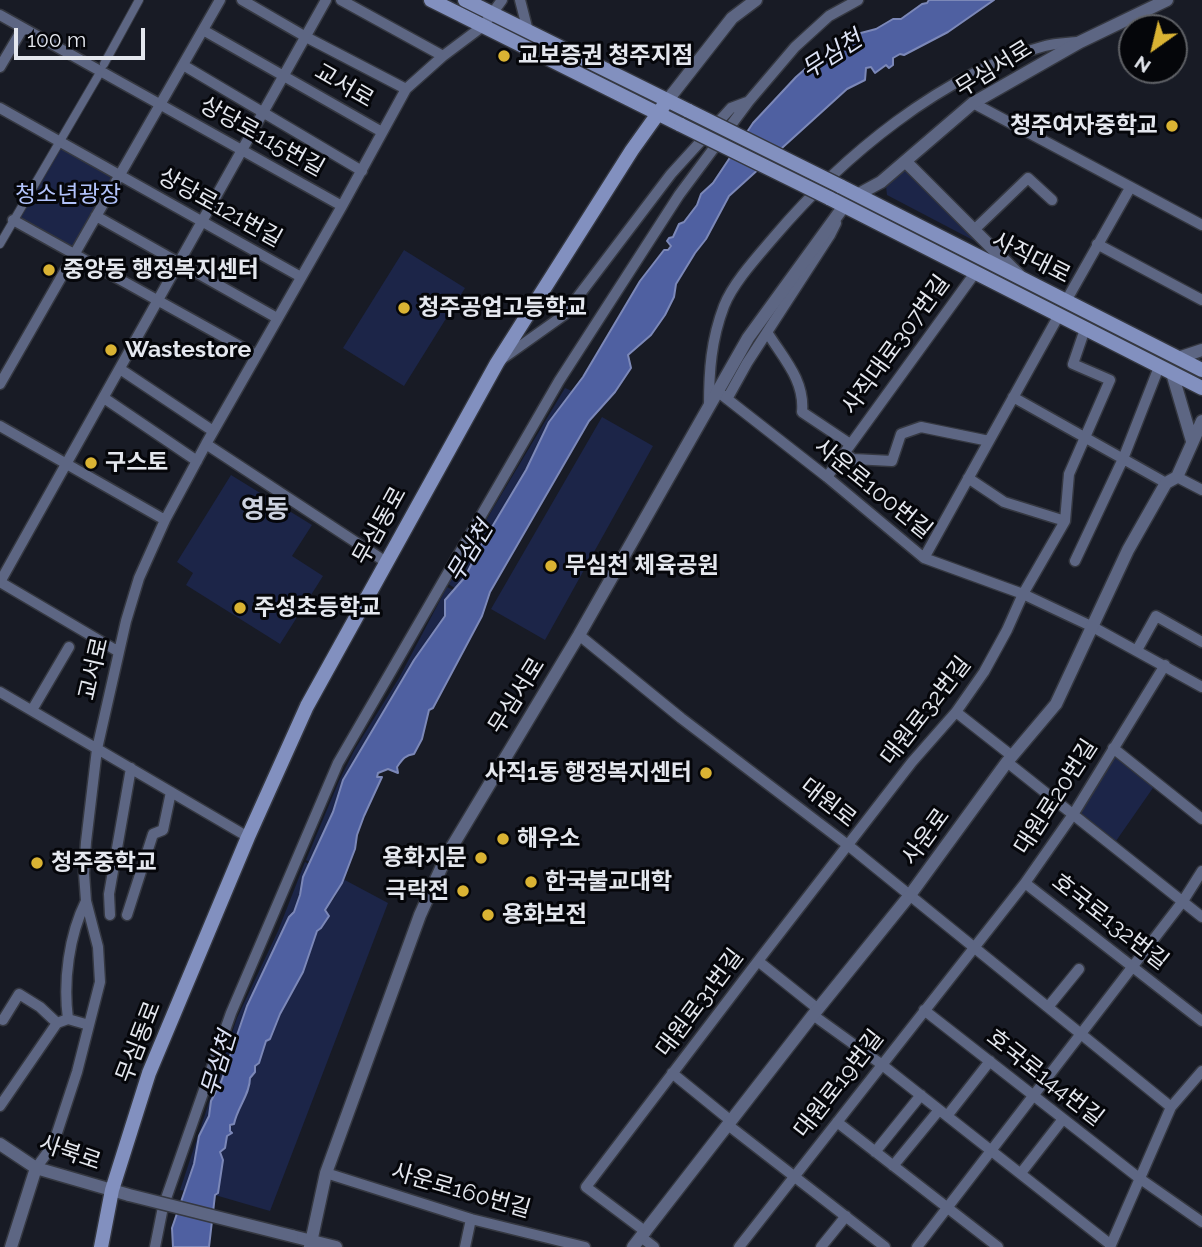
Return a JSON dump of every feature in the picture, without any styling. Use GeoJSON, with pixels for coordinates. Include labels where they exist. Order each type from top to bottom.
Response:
{"type":"FeatureCollection","features":[{"type":"Feature","properties":{"kind":"main road"},"geometry":{"type":"LineString","coordinates":[[431,0],[658,113]]}},
{"type":"Feature","properties":{"kind":"main road"},"geometry":{"type":"LineString","coordinates":[[470,1],[667,101]]}},
{"type":"Feature","properties":{"kind":"main road","name":"사직대로"},"geometry":{"type":"LineString","coordinates":[[667,101],[1202,370]]}},
{"type":"Feature","properties":{"kind":"main road","name":"무심동로"},"geometry":{"type":"LineString","coordinates":[[101,1247],[112,1190],[149,1073],[248,836],[307,706],[497,363],[667,101]]}},
{"type":"Feature","properties":{"kind":"main road","name":"사직대로"},"geometry":{"type":"LineString","coordinates":[[658,113],[1202,388]]}},
{"type":"Feature","properties":{"kind":"street"},"geometry":{"type":"LineString","coordinates":[[104,64],[139,0]]}},
{"type":"Feature","properties":{"kind":"street"},"geometry":{"type":"LineString","coordinates":[[0,384],[220,0]]}},
{"type":"Feature","properties":{"kind":"street","name":"교서로"},"geometry":{"type":"LineString","coordinates":[[242,0],[405,89]]}},
{"type":"Feature","properties":{"kind":"street"},"geometry":{"type":"LineString","coordinates":[[119,652],[0,582],[326,0]]}},
{"type":"Feature","properties":{"kind":"street"},"geometry":{"type":"LineString","coordinates":[[341,0],[443,56]]}},
{"type":"Feature","properties":{"kind":"street","name":"교서로"},"geometry":{"type":"LineString","coordinates":[[11,1247],[36,1168],[53,1145],[77,1072],[100,982],[98,947],[86,901],[86,852],[97,749],[139,578],[165,520],[213,431],[342,206],[405,89],[483,26],[502,0]]}},
{"type":"Feature","properties":{"kind":"street"},"geometry":{"type":"LineString","coordinates":[[520,0],[528,32]]}},
{"type":"Feature","properties":{"kind":"street","name":"무심동로"},"geometry":{"type":"LineString","coordinates":[[667,101],[733,18],[739,5],[755,0]]}},
{"type":"Feature","properties":{"kind":"street"},"geometry":{"type":"LineString","coordinates":[[156,1247],[163,1207],[231,1013],[338,763],[559,381],[679,195],[749,101],[795,47],[829,16],[858,0]]}},
{"type":"Feature","properties":{"kind":"street","name":"무심서로"},"geometry":{"type":"LineString","coordinates":[[857,195],[881,182],[973,103],[1080,42],[1167,0]]}},
{"type":"Feature","properties":{"kind":"street","name":"상당로115번길"},"geometry":{"type":"LineString","coordinates":[[0,15],[342,206]]}},
{"type":"Feature","properties":{"kind":"street"},"geometry":{"type":"LineString","coordinates":[[0,67],[23,28]]}},
{"type":"Feature","properties":{"kind":"street","name":"교서로"},"geometry":{"type":"LineString","coordinates":[[203,30],[382,132]]}},
{"type":"Feature","properties":{"kind":"street"},"geometry":{"type":"LineString","coordinates":[[709,406],[710,357],[724,304],[751,264],[796,211],[866,145],[943,90],[994,65],[1047,45],[1080,42]]}},
{"type":"Feature","properties":{"kind":"street"},"geometry":{"type":"LineString","coordinates":[[183,65],[362,170]]}},
{"type":"Feature","properties":{"kind":"street"},"geometry":{"type":"LineString","coordinates":[[0,244],[97,76]]}},
{"type":"Feature","properties":{"kind":"street"},"geometry":{"type":"LineString","coordinates":[[497,363],[564,315],[671,174],[731,108],[749,101]]}},
{"type":"Feature","properties":{"kind":"street"},"geometry":{"type":"LineString","coordinates":[[973,103],[1202,225]]}},
{"type":"Feature","properties":{"kind":"street","name":"상당로121번길"},"geometry":{"type":"LineString","coordinates":[[0,108],[301,277]]}},
{"type":"Feature","properties":{"kind":"street"},"geometry":{"type":"LineString","coordinates":[[906,162],[1023,279]]}},
{"type":"Feature","properties":{"kind":"street"},"geometry":{"type":"LineString","coordinates":[[974,230],[1028,178],[1052,200]]}},
{"type":"Feature","properties":{"kind":"street"},"geometry":{"type":"LineString","coordinates":[[1066,301],[1130,188]]}},
{"type":"Feature","properties":{"kind":"street"},"geometry":{"type":"LineString","coordinates":[[722,395],[831,235],[844,206]]}},
{"type":"Feature","properties":{"kind":"street","name":"무심서로"},"geometry":{"type":"LineString","coordinates":[[311,1243],[326,1173],[411,940],[447,855],[579,635],[709,406],[722,395],[748,338],[844,206]]}},
{"type":"Feature","properties":{"kind":"street"},"geometry":{"type":"LineString","coordinates":[[96,216],[277,318]]}},
{"type":"Feature","properties":{"kind":"street"},"geometry":{"type":"LineString","coordinates":[[13,220],[256,355]]}},
{"type":"Feature","properties":{"kind":"street"},"geometry":{"type":"LineString","coordinates":[[1097,244],[1202,300]]}},
{"type":"Feature","properties":{"kind":"street","name":"사직대로307번길"},"geometry":{"type":"LineString","coordinates":[[827,477],[975,273]]}},
{"type":"Feature","properties":{"kind":"street"},"geometry":{"type":"LineString","coordinates":[[924,558],[1059,315]]}},
{"type":"Feature","properties":{"kind":"street","name":"대원로32번길"},"geometry":{"type":"LineString","coordinates":[[849,846],[912,762],[956,712],[984,672],[1007,631],[1023,594],[1065,521],[1069,474],[1110,380],[1073,364],[1085,329]]}},
{"type":"Feature","properties":{"kind":"street"},"geometry":{"type":"LineString","coordinates":[[767,332],[800,383],[804,398],[802,412],[847,449],[853,459],[892,461],[901,434],[921,427],[989,441]]}},
{"type":"Feature","properties":{"kind":"street"},"geometry":{"type":"LineString","coordinates":[[1178,358],[1202,350]]}},
{"type":"Feature","properties":{"kind":"street"},"geometry":{"type":"LineString","coordinates":[[120,369],[213,431]]}},
{"type":"Feature","properties":{"kind":"street"},"geometry":{"type":"LineString","coordinates":[[1165,370],[1197,439]]}},
{"type":"Feature","properties":{"kind":"street"},"geometry":{"type":"LineString","coordinates":[[1075,561],[1165,370]]}},
{"type":"Feature","properties":{"kind":"street","name":"사운로100번길"},"geometry":{"type":"LineString","coordinates":[[722,395],[827,477],[924,558],[1023,594],[1093,627],[1202,687]]}},
{"type":"Feature","properties":{"kind":"street"},"geometry":{"type":"LineString","coordinates":[[1013,397],[1122,458],[1202,490]]}},
{"type":"Feature","properties":{"kind":"street"},"geometry":{"type":"LineString","coordinates":[[104,398],[197,461]]}},
{"type":"Feature","properties":{"kind":"street","name":"사운로"},"geometry":{"type":"LineString","coordinates":[[640,1239],[910,895],[1010,759],[1056,704],[1128,550],[1197,439],[1202,421]]}},
{"type":"Feature","properties":{"kind":"street"},"geometry":{"type":"LineString","coordinates":[[0,426],[165,520]]}},
{"type":"Feature","properties":{"kind":"street"},"geometry":{"type":"LineString","coordinates":[[206,444],[386,562]]}},
{"type":"Feature","properties":{"kind":"street"},"geometry":{"type":"LineString","coordinates":[[968,478],[1010,504],[1065,521]]}},
{"type":"Feature","properties":{"kind":"street"},"geometry":{"type":"LineString","coordinates":[[1137,650],[1156,616],[1202,642]]}},
{"type":"Feature","properties":{"kind":"street","name":"대원로"},"geometry":{"type":"LineString","coordinates":[[579,635],[681,718],[849,846],[1171,1107]]}},
{"type":"Feature","properties":{"kind":"street"},"geometry":{"type":"LineString","coordinates":[[32,710],[69,647]]}},
{"type":"Feature","properties":{"kind":"street","name":"대원로20번길"},"geometry":{"type":"LineString","coordinates":[[976,948],[1074,813],[1165,666]]}},
{"type":"Feature","properties":{"kind":"street"},"geometry":{"type":"LineString","coordinates":[[0,692],[248,836]]}},
{"type":"Feature","properties":{"kind":"street"},"geometry":{"type":"LineString","coordinates":[[956,712],[1202,917]]}},
{"type":"Feature","properties":{"kind":"street"},"geometry":{"type":"LineString","coordinates":[[1113,748],[1202,819]]}},
{"type":"Feature","properties":{"kind":"street"},"geometry":{"type":"LineString","coordinates":[[110,915],[109,894],[131,768]]}},
{"type":"Feature","properties":{"kind":"street"},"geometry":{"type":"LineString","coordinates":[[127,915],[153,834],[163,830],[171,792]]}},
{"type":"Feature","properties":{"kind":"street","name":"대원로31번길"},"geometry":{"type":"LineString","coordinates":[[640,1239],[586,1187],[849,846]]}},
{"type":"Feature","properties":{"kind":"street"},"geometry":{"type":"LineString","coordinates":[[917,1247],[1183,901],[1202,871]]}},
{"type":"Feature","properties":{"kind":"street","name":"호국로132번길"},"geometry":{"type":"LineString","coordinates":[[1025,883],[1202,1021]]}},
{"type":"Feature","properties":{"kind":"street","name":"교서로"},"geometry":{"type":"LineString","coordinates":[[62,1021],[75,922],[86,901]]}},
{"type":"Feature","properties":{"kind":"street","name":"대원로19번길"},"geometry":{"type":"LineString","coordinates":[[739,1247],[881,1064],[976,948]]}},
{"type":"Feature","properties":{"kind":"street"},"geometry":{"type":"LineString","coordinates":[[758,961],[816,1012],[1111,1246],[1171,1107],[1202,1071]]}},
{"type":"Feature","properties":{"kind":"street"},"geometry":{"type":"LineString","coordinates":[[1048,1007],[1079,969]]}},
{"type":"Feature","properties":{"kind":"street"},"geometry":{"type":"LineString","coordinates":[[4,1020],[19,994],[62,1021],[89,1025]]}},
{"type":"Feature","properties":{"kind":"street","name":"호국로144번길"},"geometry":{"type":"LineString","coordinates":[[924,1010],[1139,1178],[1202,1222]]}},
{"type":"Feature","properties":{"kind":"street"},"geometry":{"type":"LineString","coordinates":[[0,1106],[62,1021]]}},
{"type":"Feature","properties":{"kind":"street"},"geometry":{"type":"LineString","coordinates":[[893,1166],[990,1061]]}},
{"type":"Feature","properties":{"kind":"street"},"geometry":{"type":"LineString","coordinates":[[672,1073],[729,1123],[885,1247]]}},
{"type":"Feature","properties":{"kind":"street"},"geometry":{"type":"LineString","coordinates":[[875,1152],[921,1095]]}},
{"type":"Feature","properties":{"kind":"street"},"geometry":{"type":"LineString","coordinates":[[1021,1173],[1063,1119]]}},
{"type":"Feature","properties":{"kind":"street"},"geometry":{"type":"LineString","coordinates":[[837,1122],[998,1247]]}},
{"type":"Feature","properties":{"kind":"street","name":"사북로"},"geometry":{"type":"LineString","coordinates":[[0,1144],[36,1168],[311,1243]]}},
{"type":"Feature","properties":{"kind":"street","name":"사운로160번길"},"geometry":{"type":"LineString","coordinates":[[326,1173],[471,1219],[585,1247]]}},
{"type":"Feature","properties":{"kind":"street"},"geometry":{"type":"LineString","coordinates":[[821,1247],[846,1216]]}},
{"type":"Feature","properties":{"kind":"street"},"geometry":{"type":"LineString","coordinates":[[465,1247],[471,1219]]}},
{"type":"Feature","properties":{"kind":"street"},"geometry":{"type":"LineString","coordinates":[[640,1239],[654,1247]]}},
{"type":"Feature","properties":{"kind":"street"},"geometry":{"type":"LineString","coordinates":[[311,1243],[336,1247]]}},
{"type":"Feature","properties":{"kind":"green space","name":"청소년광장"},"geometry":{"type":"Polygon","coordinates":[[[63,147],[117,176],[74,252],[22,222],[19,215],[54,152],[63,147]]]}},
{"type":"Feature","properties":{"kind":"green space"},"geometry":{"type":"Polygon","coordinates":[[[905,170],[969,226],[990,249],[887,195],[886,186],[905,170]]]}},
{"type":"Feature","properties":{"kind":"green space"},"geometry":{"type":"Polygon","coordinates":[[[404,250],[465,288],[404,386],[343,348],[404,250]]]}},
{"type":"Feature","properties":{"kind":"green space"},"geometry":{"type":"Polygon","coordinates":[[[565,388],[572,391],[549,422],[526,470],[465,577],[455,588],[448,584],[565,388]]]}},
{"type":"Feature","properties":{"kind":"green space","name":"무심천 체육공원"},"geometry":{"type":"Polygon","coordinates":[[[602,417],[653,446],[545,640],[491,609],[602,417]]]}},
{"type":"Feature","properties":{"kind":"green space"},"geometry":{"type":"Polygon","coordinates":[[[231,475],[312,525],[292,556],[323,576],[280,644],[186,585],[193,573],[177,562],[231,475]]]}},
{"type":"Feature","properties":{"kind":"green space"},"geometry":{"type":"Polygon","coordinates":[[[447,587],[453,590],[445,600],[445,616],[414,660],[344,780],[333,812],[309,862],[306,860],[355,749],[399,678],[447,587]]]}},
{"type":"Feature","properties":{"kind":"green space"},"geometry":{"type":"Polygon","coordinates":[[[1118,757],[1155,785],[1116,841],[1082,814],[1081,807],[1109,761],[1118,757]]]}},
{"type":"Feature","properties":{"kind":"green space"},"geometry":{"type":"Polygon","coordinates":[[[305,862],[309,864],[294,912],[289,917],[247,1006],[221,1082],[211,1101],[209,1116],[199,1136],[185,1191],[180,1190],[237,1018],[278,931],[305,862]]]}},
{"type":"Feature","properties":{"kind":"green space"},"geometry":{"type":"Polygon","coordinates":[[[343,879],[388,903],[270,1211],[215,1195],[218,1192],[223,1160],[219,1152],[265,1043],[303,972],[325,910],[335,897],[343,879]]]}},
{"type":"Feature","properties":{"kind":"water","name":"무심천"},"geometry":{"type":"Polygon","coordinates":[[[929,0],[994,0],[948,32],[893,58],[893,65],[889,68],[886,65],[875,73],[871,67],[866,68],[865,80],[847,89],[729,196],[706,239],[676,284],[674,297],[665,315],[651,335],[628,355],[631,368],[615,392],[589,421],[490,592],[482,616],[433,708],[429,710],[422,739],[414,754],[402,760],[397,767],[398,773],[388,769],[378,773],[377,777],[382,777],[364,816],[342,883],[325,910],[329,916],[317,931],[303,972],[270,1039],[266,1041],[234,1124],[230,1125],[232,1133],[227,1136],[225,1148],[220,1152],[223,1160],[218,1193],[215,1195],[209,1247],[173,1247],[172,1228],[194,1164],[199,1136],[209,1116],[211,1101],[221,1082],[247,1006],[289,917],[294,912],[303,877],[333,812],[343,780],[414,660],[445,616],[445,600],[465,577],[526,470],[549,422],[583,377],[640,281],[664,250],[671,246],[667,241],[669,238],[673,237],[679,224],[684,222],[697,205],[701,194],[713,183],[753,123],[813,62],[825,59],[857,34],[876,29],[893,19],[901,19],[929,0]]]}},
{"type":"Feature","properties":{"kind":"place","name":"교보증권 청주지점"},"geometry":{"type":"Point","coordinates":[504,56]}},
{"type":"Feature","properties":{"kind":"place","name":"청주여자중학교"},"geometry":{"type":"Point","coordinates":[1172,126]}},
{"type":"Feature","properties":{"kind":"place","name":"중앙동 행정복지센터"},"geometry":{"type":"Point","coordinates":[49,270]}},
{"type":"Feature","properties":{"kind":"place","name":"청주공업고등학교"},"geometry":{"type":"Point","coordinates":[404,308]}},
{"type":"Feature","properties":{"kind":"place","name":"Wastestore"},"geometry":{"type":"Point","coordinates":[111,350]}},
{"type":"Feature","properties":{"kind":"place","name":"구스토"},"geometry":{"type":"Point","coordinates":[91,463]}},
{"type":"Feature","properties":{"kind":"place","name":"무심천 체육공원"},"geometry":{"type":"Point","coordinates":[551,566]}},
{"type":"Feature","properties":{"kind":"place","name":"주성초등학교"},"geometry":{"type":"Point","coordinates":[240,608]}},
{"type":"Feature","properties":{"kind":"place","name":"사직1동 행정복지센터"},"geometry":{"type":"Point","coordinates":[706,773]}},
{"type":"Feature","properties":{"kind":"place","name":"해우소"},"geometry":{"type":"Point","coordinates":[503,839]}},
{"type":"Feature","properties":{"kind":"place","name":"용화지문"},"geometry":{"type":"Point","coordinates":[481,858]}},
{"type":"Feature","properties":{"kind":"place","name":"청주중학교"},"geometry":{"type":"Point","coordinates":[37,863]}},
{"type":"Feature","properties":{"kind":"place","name":"한국불교대학"},"geometry":{"type":"Point","coordinates":[531,882]}},
{"type":"Feature","properties":{"kind":"place","name":"극락전"},"geometry":{"type":"Point","coordinates":[463,891]}},
{"type":"Feature","properties":{"kind":"place","name":"용화보전"},"geometry":{"type":"Point","coordinates":[488,915]}},
{"type":"Feature","properties":{"kind":"district","name":"영동"},"geometry":{"type":"Point","coordinates":[265,510]}}]}
